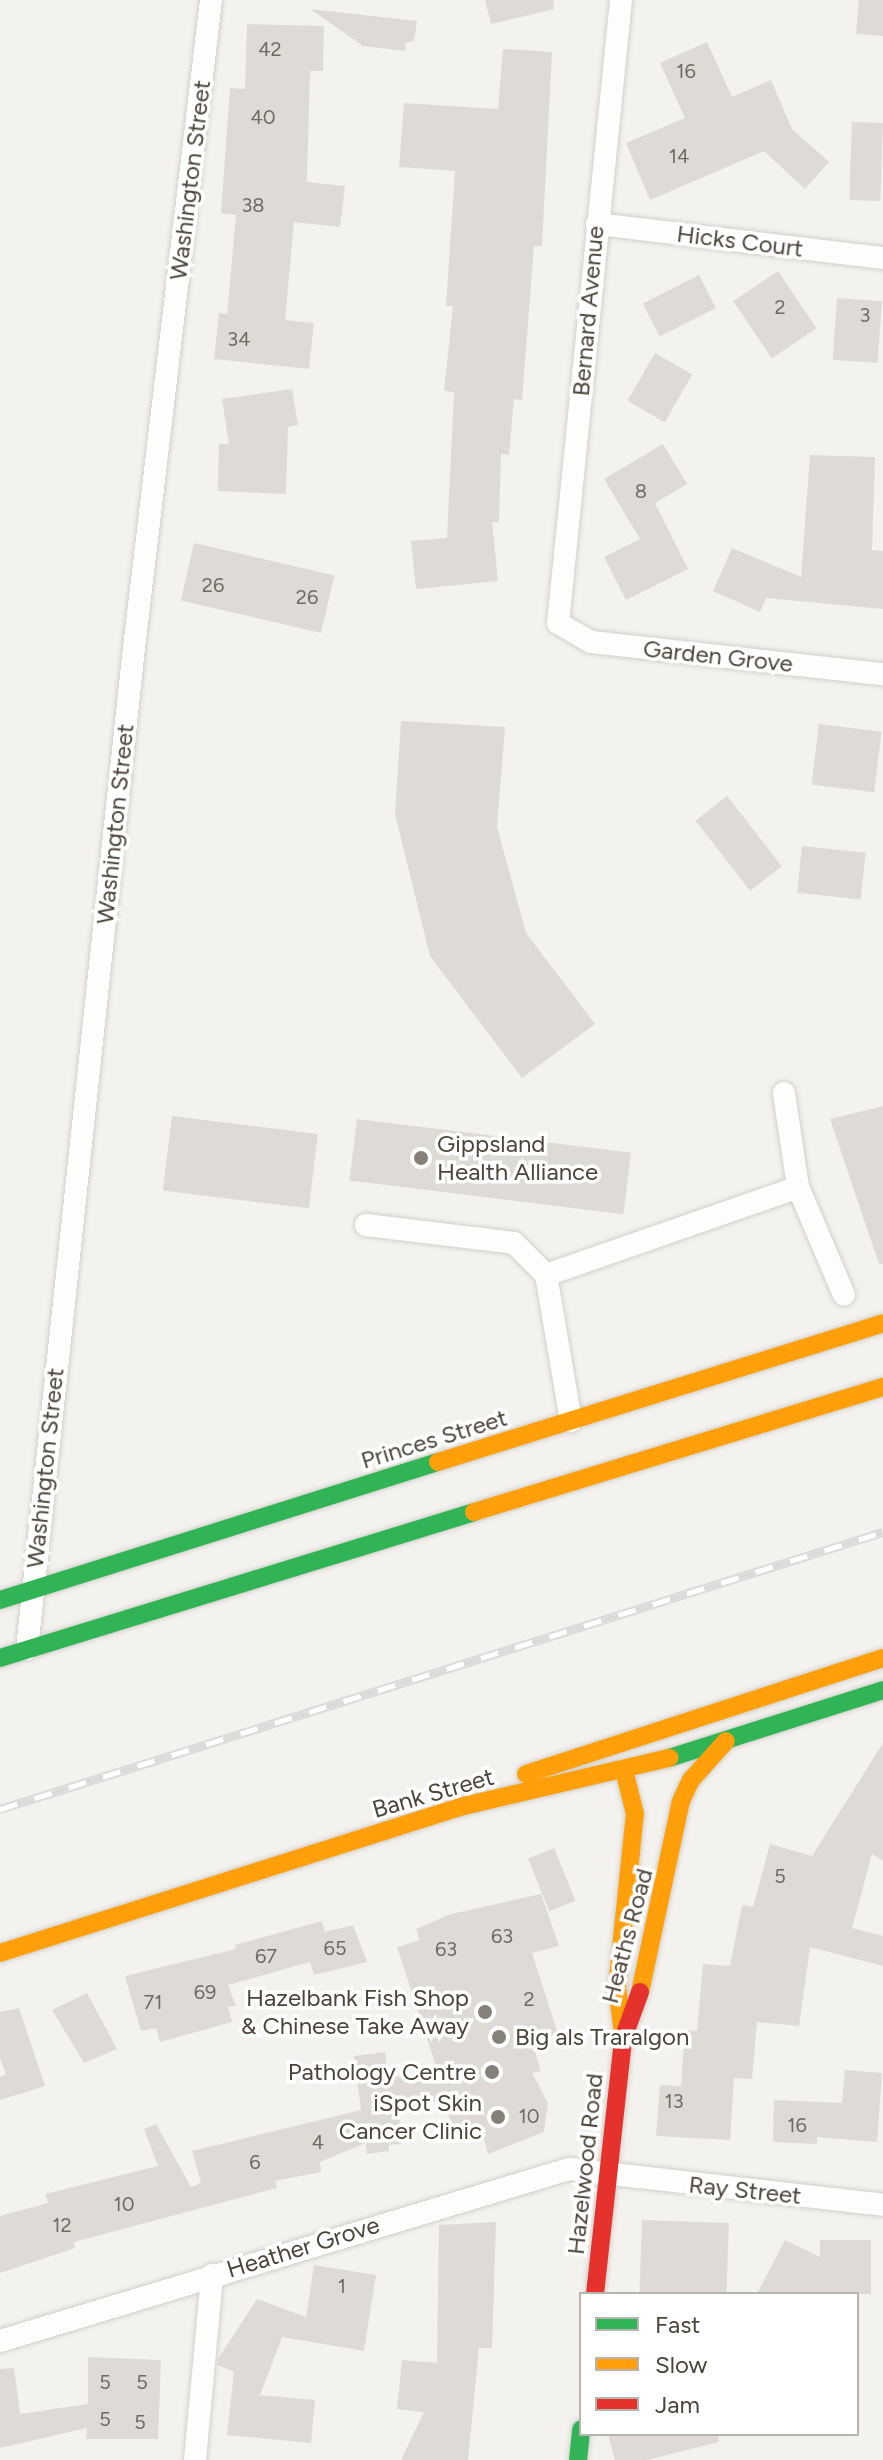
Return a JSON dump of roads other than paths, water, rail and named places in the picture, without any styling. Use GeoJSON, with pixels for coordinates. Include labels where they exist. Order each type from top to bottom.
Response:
{"type":"FeatureCollection","features":[{"type":"Feature","properties":{"kind":"main road","name":"Princes Street"},"geometry":{"type":"LineString","coordinates":[[0,1600],[883,1323]]}},
{"type":"Feature","properties":{"kind":"main road"},"geometry":{"type":"LineString","coordinates":[[0,1658],[883,1387]]}},
{"type":"Feature","properties":{"kind":"main road"},"geometry":{"type":"LineString","coordinates":[[464,1806],[510,1779],[883,1658]]}},
{"type":"Feature","properties":{"kind":"main road","name":"Bank Street"},"geometry":{"type":"LineString","coordinates":[[0,1953],[464,1806],[661,1760],[883,1690]]}},
{"type":"Feature","properties":{"kind":"main road","name":"Heaths Road"},"geometry":{"type":"LineString","coordinates":[[623,2039],[646,1976],[681,1801],[691,1780],[731,1737]]}},
{"type":"Feature","properties":{"kind":"main road"},"geometry":{"type":"LineString","coordinates":[[635,1739],[661,1760],[681,1801]]}},
{"type":"Feature","properties":{"kind":"main road"},"geometry":{"type":"LineString","coordinates":[[624,1770],[635,1739]]}},
{"type":"Feature","properties":{"kind":"main road","name":"Heaths Road"},"geometry":{"type":"LineString","coordinates":[[623,2039],[617,1987],[635,1814],[624,1770]]}},
{"type":"Feature","properties":{"kind":"main road","name":"Hazelwood Road"},"geometry":{"type":"LineString","coordinates":[[595,2292],[623,2039]]}},
{"type":"Feature","properties":{"kind":"main road"},"geometry":{"type":"LineString","coordinates":[[578,2460],[580,2436]]}},
{"type":"Feature","properties":{"kind":"street","name":"Washington Street"},"geometry":{"type":"LineString","coordinates":[[27,1649],[31,1590],[211,0]]}},
{"type":"Feature","properties":{"kind":"street","name":"Bernard Avenue"},"geometry":{"type":"LineString","coordinates":[[558,623],[621,0]]}},
{"type":"Feature","properties":{"kind":"street","name":"Hicks Court"},"geometry":{"type":"LineString","coordinates":[[597,224],[883,258]]}},
{"type":"Feature","properties":{"kind":"street","name":"Garden Grove"},"geometry":{"type":"LineString","coordinates":[[558,623],[591,642],[883,674]]}},
{"type":"Feature","properties":{"kind":"street"},"geometry":{"type":"LineString","coordinates":[[784,1093],[798,1187],[844,1295]]}},
{"type":"Feature","properties":{"kind":"street"},"geometry":{"type":"LineString","coordinates":[[546,1275],[798,1187]]}},
{"type":"Feature","properties":{"kind":"street"},"geometry":{"type":"LineString","coordinates":[[366,1225],[514,1243],[546,1275],[571,1421]]}},
{"type":"Feature","properties":{"kind":"street","name":"Heather Grove"},"geometry":{"type":"LineString","coordinates":[[0,2341],[547,2173],[588,2168],[607,2174]]}},
{"type":"Feature","properties":{"kind":"street","name":"Ray Street"},"geometry":{"type":"LineString","coordinates":[[607,2174],[883,2205]]}},
{"type":"Feature","properties":{"kind":"street"},"geometry":{"type":"LineString","coordinates":[[195,2460],[212,2275]]}},
{"type":"Feature","properties":{"kind":"railway"},"geometry":{"type":"LineString","coordinates":[[0,1809],[883,1532]]}},
{"type":"Feature","properties":{"kind":"place","name":"Gippsland Health Alliance"},"geometry":{"type":"Point","coordinates":[421,1158]}},
{"type":"Feature","properties":{"kind":"place","name":"Hazelbank Fish Shop & Chinese Take Away"},"geometry":{"type":"Point","coordinates":[485,2012]}},
{"type":"Feature","properties":{"kind":"place","name":"Big als Traralgon"},"geometry":{"type":"Point","coordinates":[499,2037]}},
{"type":"Feature","properties":{"kind":"place","name":"Pathology Centre"},"geometry":{"type":"Point","coordinates":[492,2072]}},
{"type":"Feature","properties":{"kind":"place","name":"iSpot Skin Cancer Clinic"},"geometry":{"type":"Point","coordinates":[498,2117]}}]}
